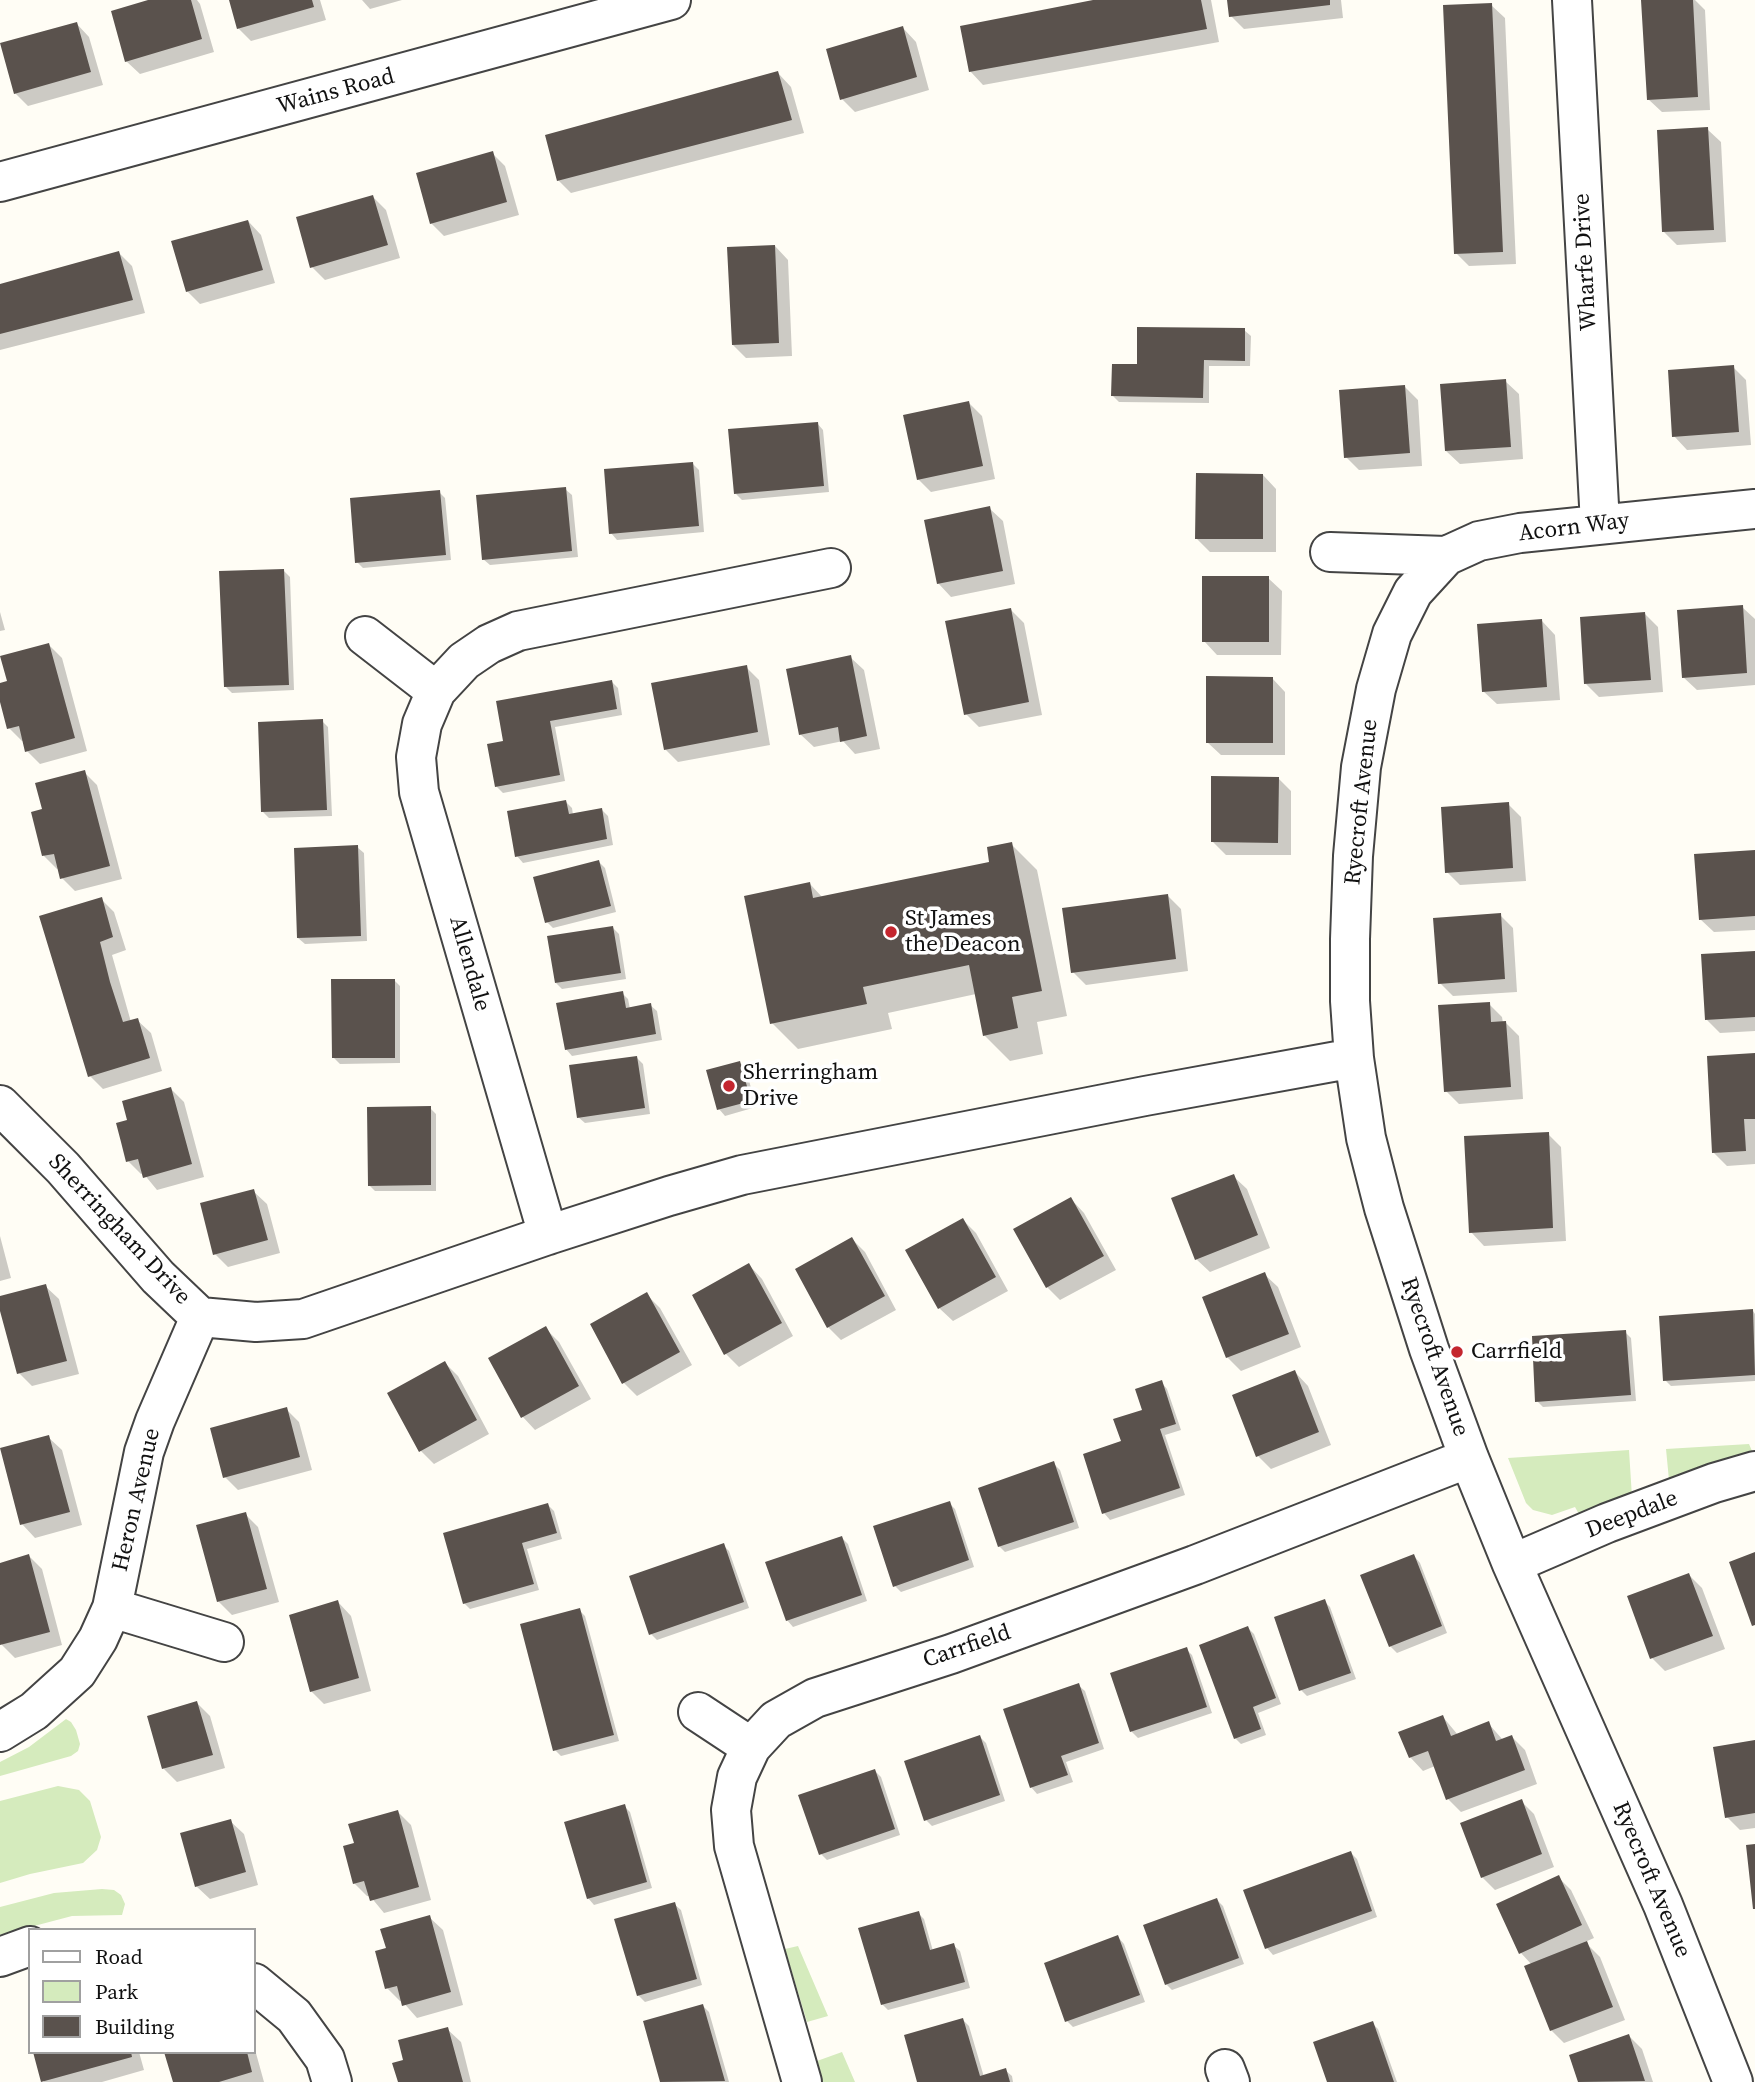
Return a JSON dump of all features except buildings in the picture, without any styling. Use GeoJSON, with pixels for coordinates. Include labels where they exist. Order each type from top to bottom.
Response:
{"type":"FeatureCollection","features":[{"type":"Feature","properties":{"kind":"street","name":"Wains Road"},"geometry":{"type":"LineString","coordinates":[[0,182],[671,0]]}},
{"type":"Feature","properties":{"kind":"street","name":"Wharfe Drive"},"geometry":{"type":"LineString","coordinates":[[1572,0],[1600,524]]}},
{"type":"Feature","properties":{"kind":"street","name":"Acorn Way"},"geometry":{"type":"LineString","coordinates":[[1413,592],[1446,556],[1479,541],[1520,533],[1755,509]]}},
{"type":"Feature","properties":{"kind":"street"},"geometry":{"type":"LineString","coordinates":[[1330,552],[1446,556]]}},
{"type":"Feature","properties":{"kind":"street","name":"Allendale"},"geometry":{"type":"LineString","coordinates":[[548,1235],[419,792],[416,757],[422,724],[436,691],[464,662],[489,643],[518,631],[831,569]]}},
{"type":"Feature","properties":{"kind":"street","name":"Ryecroft Avenue"},"geometry":{"type":"LineString","coordinates":[[1413,592],[1392,634],[1376,689],[1362,767],[1353,856],[1350,1001],[1354,1058],[1366,1138],[1384,1208],[1429,1349],[1469,1458],[1512,1564],[1663,1905],[1733,2082]]}},
{"type":"Feature","properties":{"kind":"street"},"geometry":{"type":"LineString","coordinates":[[365,636],[436,691]]}},
{"type":"Feature","properties":{"kind":"street","name":"Sherringham Drive"},"geometry":{"type":"LineString","coordinates":[[0,1105],[63,1168],[158,1278],[200,1317],[257,1322],[303,1319],[548,1235],[743,1175],[1354,1058]]}},
{"type":"Feature","properties":{"kind":"street","name":"Heron Avenue"},"geometry":{"type":"LineString","coordinates":[[0,1732],[34,1711],[77,1672],[98,1639],[113,1608],[144,1452],[200,1317]]}},
{"type":"Feature","properties":{"kind":"street","name":"Carrfield"},"geometry":{"type":"LineString","coordinates":[[802,2082],[734,1846],[731,1810],[737,1777],[751,1746],[776,1720],[815,1698],[951,1654],[1169,1574],[1469,1458]]}},
{"type":"Feature","properties":{"kind":"street","name":"Deepdale"},"geometry":{"type":"LineString","coordinates":[[1512,1564],[1607,1523],[1714,1483],[1755,1471]]}},
{"type":"Feature","properties":{"kind":"street"},"geometry":{"type":"LineString","coordinates":[[113,1608],[224,1642]]}},
{"type":"Feature","properties":{"kind":"street"},"geometry":{"type":"LineString","coordinates":[[698,1712],[751,1746]]}},
{"type":"Feature","properties":{"kind":"street"},"geometry":{"type":"LineString","coordinates":[[0,1957],[28,1947]]}},
{"type":"Feature","properties":{"kind":"street"},"geometry":{"type":"LineString","coordinates":[[256,1985],[295,2016],[325,2059],[332,2082]]}},
{"type":"Feature","properties":{"kind":"green space"},"geometry":{"type":"Polygon","coordinates":[[[1749,1444],[1752,1451],[1669,1480],[1666,1449],[1749,1444]]]}},
{"type":"Feature","properties":{"kind":"green space"},"geometry":{"type":"Polygon","coordinates":[[[1629,1450],[1632,1497],[1580,1516],[1575,1507],[1552,1515],[1533,1510],[1526,1503],[1508,1458],[1629,1450]]]}},
{"type":"Feature","properties":{"kind":"green space"},"geometry":{"type":"Polygon","coordinates":[[[66,1719],[76,1730],[80,1744],[78,1751],[71,1756],[0,1776],[0,1762],[29,1747],[66,1719]]]}},
{"type":"Feature","properties":{"kind":"green space"},"geometry":{"type":"Polygon","coordinates":[[[58,1786],[79,1790],[90,1801],[101,1837],[97,1850],[83,1863],[0,1883],[0,1801],[58,1786]]]}},
{"type":"Feature","properties":{"kind":"green space"},"geometry":{"type":"Polygon","coordinates":[[[114,1890],[121,1895],[125,1904],[122,1915],[72,1916],[0,1935],[0,1907],[54,1893],[114,1890]]]}},
{"type":"Feature","properties":{"kind":"green space"},"geometry":{"type":"Polygon","coordinates":[[[798,1946],[828,2016],[807,2022],[785,1949],[798,1946]]]}},
{"type":"Feature","properties":{"kind":"green space"},"geometry":{"type":"Polygon","coordinates":[[[842,2052],[855,2082],[822,2082],[817,2061],[842,2052]]]}},
{"type":"Feature","properties":{"kind":"place","name":"St James the Deacon"},"geometry":{"type":"Point","coordinates":[891,932]}},
{"type":"Feature","properties":{"kind":"place","name":"Sherringham Drive"},"geometry":{"type":"Point","coordinates":[729,1086]}},
{"type":"Feature","properties":{"kind":"place","name":"Carrfield"},"geometry":{"type":"Point","coordinates":[1457,1352]}}]}
